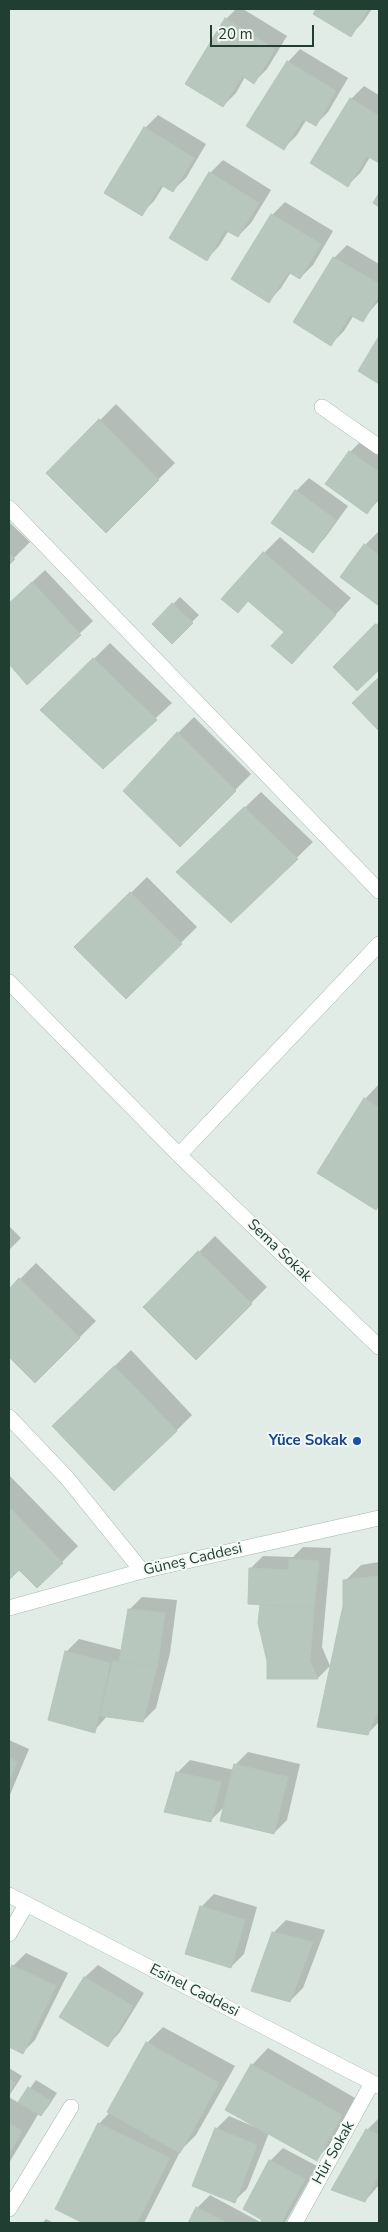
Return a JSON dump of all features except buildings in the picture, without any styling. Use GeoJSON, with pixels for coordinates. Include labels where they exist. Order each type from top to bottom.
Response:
{"type":"FeatureCollection","features":[{"type":"Feature","properties":{"kind":"street"},"geometry":{"type":"LineString","coordinates":[[322,407],[379,448]]}},
{"type":"Feature","properties":{"kind":"street"},"geometry":{"type":"LineString","coordinates":[[9,508],[379,891]]}},
{"type":"Feature","properties":{"kind":"street"},"geometry":{"type":"LineString","coordinates":[[179,1155],[379,944]]}},
{"type":"Feature","properties":{"kind":"street","name":"Sema Sokak"},"geometry":{"type":"LineString","coordinates":[[9,982],[179,1155],[379,1347]]}},
{"type":"Feature","properties":{"kind":"street"},"geometry":{"type":"LineString","coordinates":[[9,1417],[67,1478],[142,1571]]}},
{"type":"Feature","properties":{"kind":"street","name":"Güneş Caddesi"},"geometry":{"type":"LineString","coordinates":[[9,1608],[142,1571],[379,1518]]}},
{"type":"Feature","properties":{"kind":"street","name":"Esinel Caddesi"},"geometry":{"type":"LineString","coordinates":[[9,1895],[376,2085]]}},
{"type":"Feature","properties":{"kind":"street"},"geometry":{"type":"LineString","coordinates":[[9,1934],[26,1904]]}},
{"type":"Feature","properties":{"kind":"street","name":"Hür Sokak"},"geometry":{"type":"LineString","coordinates":[[295,2223],[376,2085]]}},
{"type":"Feature","properties":{"kind":"street"},"geometry":{"type":"LineString","coordinates":[[9,2209],[71,2107]]}},
{"type":"Feature","properties":{"kind":"place","name":"Yüce Sokak"},"geometry":{"type":"Point","coordinates":[357,1441]}}]}
